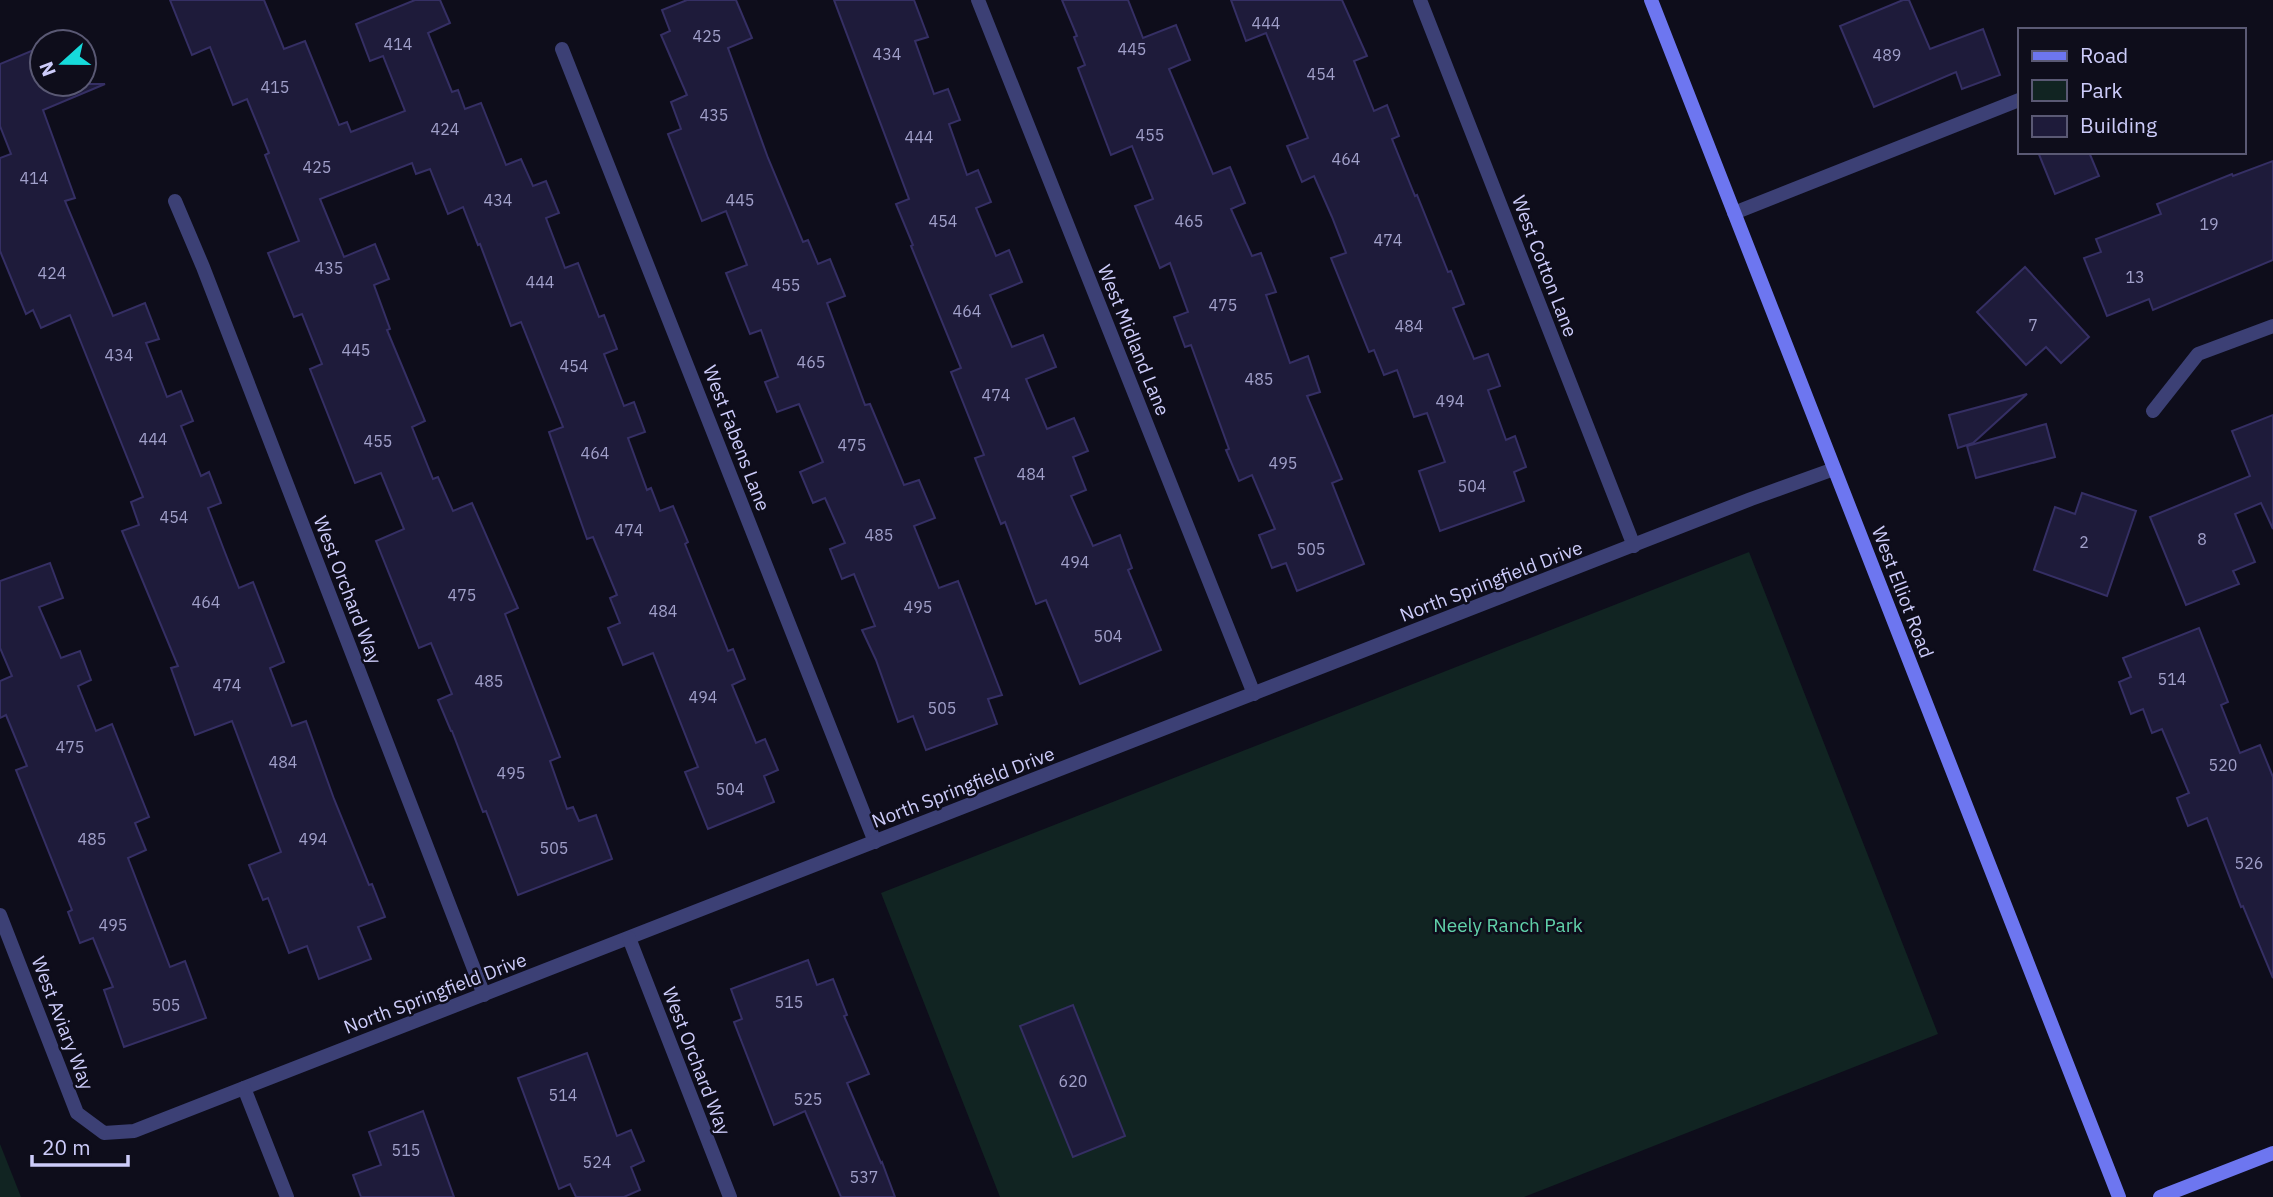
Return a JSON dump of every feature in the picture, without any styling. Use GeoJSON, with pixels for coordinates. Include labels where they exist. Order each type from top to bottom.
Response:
{"type":"FeatureCollection","features":[{"type":"Feature","properties":{"kind":"main road","name":"West Elliot Road"},"geometry":{"type":"LineString","coordinates":[[1654,1],[1734,213],[2119,1197]]}},
{"type":"Feature","properties":{"kind":"main road"},"geometry":{"type":"LineString","coordinates":[[2160,1197],[2273,1153]]}},
{"type":"Feature","properties":{"kind":"street","name":"West Midland Lane"},"geometry":{"type":"LineString","coordinates":[[978,0],[1254,694]]}},
{"type":"Feature","properties":{"kind":"street","name":"West Cotton Lane"},"geometry":{"type":"LineString","coordinates":[[1420,0],[1634,546]]}},
{"type":"Feature","properties":{"kind":"street","name":"West Fabens Lane"},"geometry":{"type":"LineString","coordinates":[[562,49],[875,842]]}},
{"type":"Feature","properties":{"kind":"street"},"geometry":{"type":"LineString","coordinates":[[1734,213],[2018,100]]}},
{"type":"Feature","properties":{"kind":"street","name":"West Orchard Way"},"geometry":{"type":"LineString","coordinates":[[175,201],[203,267],[484,995]]}},
{"type":"Feature","properties":{"kind":"street"},"geometry":{"type":"LineString","coordinates":[[2153,411],[2199,354],[2273,326]]}},
{"type":"Feature","properties":{"kind":"street","name":"North Springfield Drive"},"geometry":{"type":"LineString","coordinates":[[104,1133],[134,1131],[1751,499],[1834,470]]}},
{"type":"Feature","properties":{"kind":"street","name":"West Aviary Way"},"geometry":{"type":"LineString","coordinates":[[0,915],[77,1112],[104,1133]]}},
{"type":"Feature","properties":{"kind":"street","name":"West Orchard Way"},"geometry":{"type":"LineString","coordinates":[[629,938],[730,1197]]}},
{"type":"Feature","properties":{"kind":"street"},"geometry":{"type":"LineString","coordinates":[[244,1088],[287,1197]]}},
{"type":"Feature","properties":{"kind":"green space","name":"Neely Ranch Park"},"geometry":{"type":"Polygon","coordinates":[[[1749,552],[1938,1034],[1524,1197],[1000,1197],[881,893],[1749,552]]]}},
{"type":"Feature","properties":{"kind":"green space"},"geometry":{"type":"Polygon","coordinates":[[[0,1144],[21,1197],[0,1197],[0,1144]]]}},
{"type":"Feature","properties":{"kind":"building"},"geometry":{"type":"Polygon","coordinates":[[[170,0],[264,0],[284,49],[305,41],[339,125],[347,122],[351,132],[405,111],[383,56],[370,61],[356,24],[415,0],[440,0],[450,23],[428,33],[452,92],[458,90],[465,109],[481,103],[506,165],[521,159],[533,186],[546,181],[559,213],[546,218],[565,268],[578,263],[599,317],[604,315],[617,349],[604,354],[624,406],[634,402],[645,432],[628,438],[647,490],[651,488],[660,511],[673,506],[688,542],[685,544],[728,651],[733,649],[745,679],[732,685],[756,743],[765,739],[778,770],[764,776],[774,802],[708,829],[685,772],[698,767],[653,653],[623,665],[608,628],[620,623],[610,598],[617,595],[593,537],[587,539],[549,432],[563,427],[521,322],[511,326],[463,207],[448,214],[430,169],[416,174],[412,163],[320,199],[344,257],[375,244],[389,279],[374,285],[390,329],[387,330],[425,421],[412,427],[433,479],[438,477],[453,511],[472,503],[518,608],[505,614],[560,757],[550,761],[567,809],[573,807],[579,821],[596,815],[612,859],[518,895],[486,811],[483,812],[438,700],[452,694],[431,643],[419,648],[376,541],[404,529],[381,473],[355,483],[310,369],[322,364],[302,314],[294,317],[268,253],[299,241],[265,155],[269,153],[247,99],[233,105],[210,47],[192,55],[170,0]]]}},
{"type":"Feature","properties":{"kind":"building"},"geometry":{"type":"Polygon","coordinates":[[[687,0],[736,0],[752,38],[728,48],[768,158],[803,242],[808,240],[818,264],[830,259],[845,296],[827,303],[865,405],[870,404],[904,485],[919,480],[935,518],[914,526],[939,588],[958,581],[1002,695],[988,699],[997,724],[926,750],[913,716],[898,722],[876,660],[862,630],[875,626],[854,574],[842,579],[830,549],[845,543],[825,498],[813,503],[800,472],[823,462],[799,404],[777,412],[765,382],[778,377],[761,330],[750,334],[726,273],[747,265],[726,211],[702,221],[668,134],[681,129],[671,102],[687,95],[661,35],[670,31],[662,10],[687,0]]]}},
{"type":"Feature","properties":{"kind":"building"},"geometry":{"type":"Polygon","coordinates":[[[834,0],[914,0],[928,37],[915,41],[934,94],[948,89],[960,120],[949,124],[967,175],[978,170],[991,202],[976,208],[996,256],[1009,250],[1022,282],[990,295],[1012,347],[1043,335],[1056,367],[1026,379],[1047,429],[1074,418],[1088,451],[1073,457],[1086,490],[1071,496],[1093,546],[1120,535],[1132,568],[1128,570],[1161,650],[1080,684],[1046,600],[1036,604],[1005,522],[1001,524],[975,458],[984,455],[951,372],[961,368],[896,204],[909,199],[834,0]]]}},
{"type":"Feature","properties":{"kind":"building"},"geometry":{"type":"Polygon","coordinates":[[[1062,0],[1128,0],[1143,38],[1176,25],[1190,60],[1169,69],[1213,174],[1230,167],[1245,203],[1231,209],[1252,256],[1261,253],[1276,292],[1266,295],[1290,363],[1308,356],[1320,392],[1307,396],[1342,479],[1332,483],[1364,564],[1297,591],[1286,563],[1272,568],[1259,535],[1275,529],[1252,475],[1239,481],[1191,345],[1185,347],[1174,317],[1188,312],[1170,263],[1160,268],[1135,206],[1153,199],[1132,146],[1111,155],[1078,68],[1085,65],[1074,37],[1077,36],[1062,0]]]}},
{"type":"Feature","properties":{"kind":"building"},"geometry":{"type":"Polygon","coordinates":[[[1231,0],[1342,0],[1367,56],[1354,61],[1374,111],[1387,105],[1399,136],[1392,139],[1464,304],[1453,308],[1474,359],[1488,354],[1500,386],[1488,390],[1506,440],[1515,436],[1526,467],[1514,472],[1524,501],[1440,531],[1419,471],[1445,462],[1427,413],[1414,417],[1397,370],[1384,375],[1374,350],[1369,352],[1331,258],[1346,253],[1332,217],[1314,176],[1302,182],[1287,146],[1308,138],[1266,33],[1246,41],[1231,0]]]}},
{"type":"Feature","properties":{"kind":"building"},"geometry":{"type":"Polygon","coordinates":[[[1903,0],[1909,0],[1930,49],[1983,29],[2000,75],[1962,89],[1956,72],[1874,107],[1840,26],[1903,0]]]}},
{"type":"Feature","properties":{"kind":"building"},"geometry":{"type":"Polygon","coordinates":[[[28,52],[28,98],[72,98],[43,110],[75,198],[65,201],[113,316],[145,303],[159,339],[146,343],[167,397],[181,391],[193,421],[181,426],[201,476],[209,472],[221,503],[208,508],[224,550],[239,588],[253,582],[284,662],[270,668],[292,726],[306,721],[334,799],[385,917],[358,927],[371,959],[319,979],[307,946],[289,953],[268,898],[263,900],[249,865],[281,852],[232,721],[195,735],[171,668],[178,666],[122,531],[139,525],[131,502],[143,497],[70,315],[41,328],[33,310],[26,314],[0,251],[0,158],[11,154],[0,126],[0,64],[28,52]]]}},
{"type":"Feature","properties":{"kind":"building"},"geometry":{"type":"Polygon","coordinates":[[[2039,154],[2090,154],[2099,176],[2055,194],[2039,154]]]}},
{"type":"Feature","properties":{"kind":"building"},"geometry":{"type":"Polygon","coordinates":[[[2273,161],[2273,260],[2153,310],[2149,299],[2107,316],[2084,258],[2101,252],[2096,239],[2161,214],[2157,204],[2273,161]]]}},
{"type":"Feature","properties":{"kind":"building"},"geometry":{"type":"Polygon","coordinates":[[[2025,267],[2089,337],[2061,363],[2046,347],[2026,365],[1977,312],[2025,267]]]}},
{"type":"Feature","properties":{"kind":"building"},"geometry":{"type":"Polygon","coordinates":[[[2027,394],[1973,443],[1958,448],[1949,415],[2027,394]]]}},
{"type":"Feature","properties":{"kind":"building"},"geometry":{"type":"Polygon","coordinates":[[[2273,415],[2273,529],[2261,503],[2235,514],[2255,562],[2233,571],[2239,584],[2186,605],[2150,517],[2250,476],[2232,431],[2273,415]]]}},
{"type":"Feature","properties":{"kind":"building"},"geometry":{"type":"Polygon","coordinates":[[[2046,424],[2055,457],[1976,478],[1967,446],[2046,424]]]}},
{"type":"Feature","properties":{"kind":"building"},"geometry":{"type":"Polygon","coordinates":[[[2082,493],[2136,511],[2107,596],[2034,570],[2055,507],[2075,514],[2082,493]]]}},
{"type":"Feature","properties":{"kind":"building"},"geometry":{"type":"Polygon","coordinates":[[[50,563],[63,598],[39,607],[61,658],[80,651],[91,680],[78,686],[96,731],[112,724],[149,817],[135,823],[146,850],[128,858],[170,967],[185,961],[206,1018],[124,1047],[104,990],[113,987],[93,938],[80,943],[68,912],[72,910],[16,770],[27,766],[6,715],[0,718],[0,681],[12,676],[0,648],[0,581],[50,563]]]}},
{"type":"Feature","properties":{"kind":"building"},"geometry":{"type":"Polygon","coordinates":[[[2199,628],[2228,702],[2221,705],[2240,753],[2260,745],[2273,777],[2273,978],[2243,906],[2241,907],[2207,818],[2188,826],[2177,798],[2189,793],[2162,729],[2152,733],[2143,709],[2131,714],[2119,682],[2131,677],[2123,658],[2199,628]]]}},
{"type":"Feature","properties":{"kind":"building"},"geometry":{"type":"Polygon","coordinates":[[[808,960],[817,985],[833,979],[847,1015],[844,1016],[869,1074],[847,1083],[895,1197],[841,1197],[805,1111],[774,1125],[734,1022],[742,1019],[731,989],[808,960]]]}},
{"type":"Feature","properties":{"kind":"building"},"geometry":{"type":"Polygon","coordinates":[[[1073,1005],[1125,1136],[1073,1157],[1020,1026],[1073,1005]]]}},
{"type":"Feature","properties":{"kind":"building"},"geometry":{"type":"Polygon","coordinates":[[[587,1053],[617,1136],[631,1130],[644,1161],[631,1167],[640,1190],[624,1197],[576,1197],[570,1184],[559,1189],[518,1078],[587,1053]]]}},
{"type":"Feature","properties":{"kind":"building"},"geometry":{"type":"Polygon","coordinates":[[[423,1111],[454,1197],[361,1197],[353,1175],[381,1165],[369,1132],[423,1111]]]}}]}
